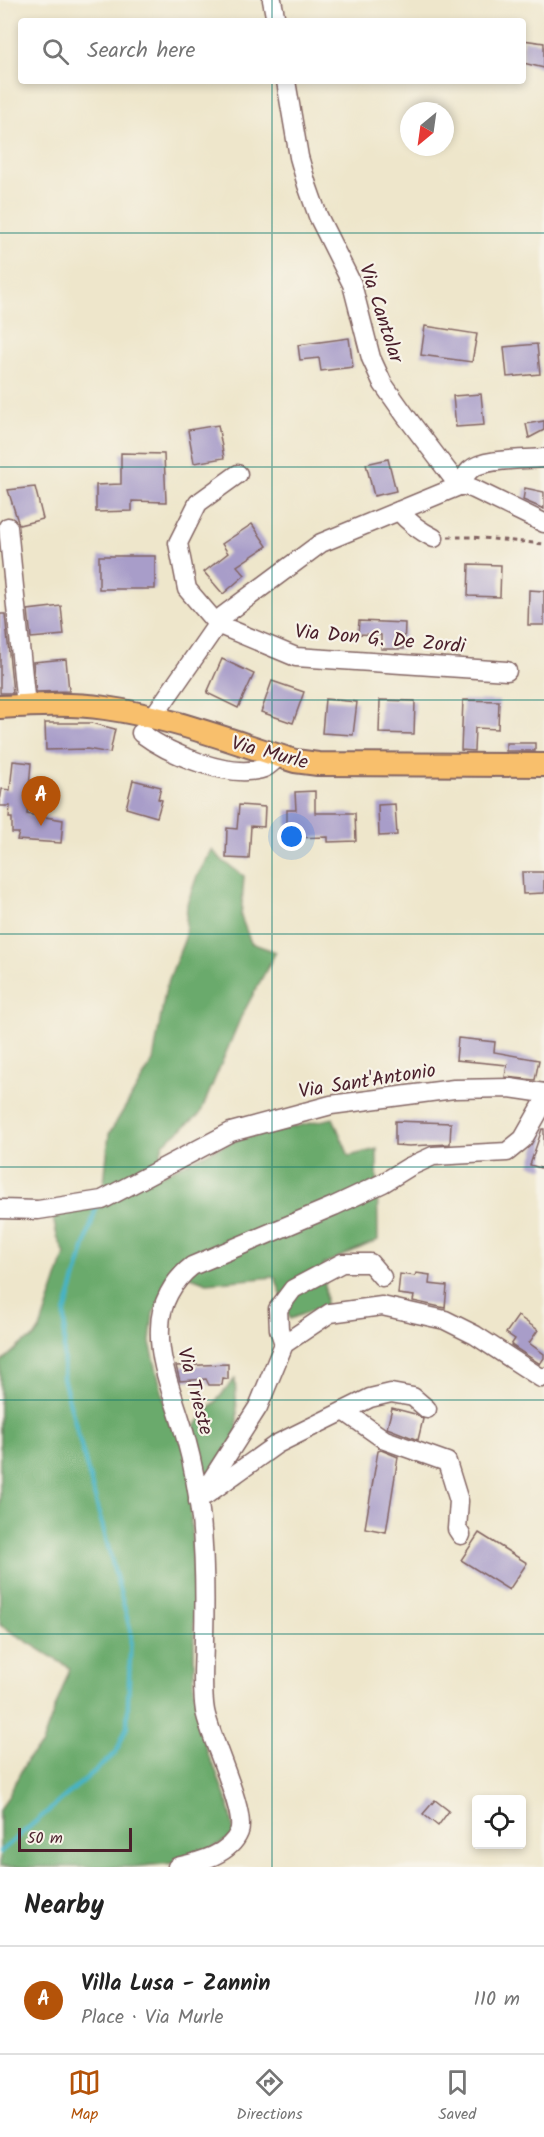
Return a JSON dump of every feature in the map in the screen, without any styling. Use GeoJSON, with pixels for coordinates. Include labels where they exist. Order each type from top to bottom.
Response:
{"type":"FeatureCollection","features":[{"type":"Feature","properties":{"kind":"main road","name":"Via Murle"},"geometry":{"type":"LineString","coordinates":[[0,707],[26,705],[104,708],[147,725],[295,761],[318,764],[544,765]]}},
{"type":"Feature","properties":{"kind":"street"},"geometry":{"type":"LineString","coordinates":[[273,0],[276,18]]}},
{"type":"Feature","properties":{"kind":"street","name":"Via Cantolar"},"geometry":{"type":"LineString","coordinates":[[287,84],[299,157],[307,185],[318,216],[352,284],[370,358],[383,384],[459,486]]}},
{"type":"Feature","properties":{"kind":"street"},"geometry":{"type":"LineString","coordinates":[[147,725],[223,616],[321,543],[459,486],[469,471],[476,466],[487,462],[544,458]]}},
{"type":"Feature","properties":{"kind":"street","name":"Via Don G. De Zordi"},"geometry":{"type":"LineString","coordinates":[[238,474],[198,503],[178,543],[187,589],[217,624],[296,657],[507,671]]}},
{"type":"Feature","properties":{"kind":"street"},"geometry":{"type":"LineString","coordinates":[[459,486],[474,489],[544,523]]}},
{"type":"Feature","properties":{"kind":"street"},"geometry":{"type":"LineString","coordinates":[[399,511],[408,521],[434,538]]}},
{"type":"Feature","properties":{"kind":"street"},"geometry":{"type":"LineString","coordinates":[[8,527],[26,705]]}},
{"type":"Feature","properties":{"kind":"street","name":"Via Sant'Antonio"},"geometry":{"type":"LineString","coordinates":[[0,1209],[38,1210],[102,1200],[231,1131],[331,1105],[454,1089],[510,1088],[544,1093]]}},
{"type":"Feature","properties":{"kind":"street","name":"Via Trieste"},"geometry":{"type":"LineString","coordinates":[[218,1860],[236,1838],[240,1821],[205,1708],[205,1596],[201,1519],[186,1440],[160,1350],[161,1315],[175,1282],[192,1266],[383,1184],[409,1167],[433,1156],[507,1152],[523,1139],[544,1102]]}},
{"type":"Feature","properties":{"kind":"street"},"geometry":{"type":"LineString","coordinates":[[284,1344],[279,1329],[278,1309],[293,1289],[342,1263],[370,1263],[382,1276]]}},
{"type":"Feature","properties":{"kind":"street"},"geometry":{"type":"LineString","coordinates":[[198,1501],[258,1407],[284,1344],[330,1313],[382,1306],[445,1320],[475,1335],[541,1378],[544,1377]]}},
{"type":"Feature","properties":{"kind":"street"},"geometry":{"type":"LineString","coordinates":[[198,1501],[277,1444],[370,1398],[391,1393],[413,1397],[428,1409]]}},
{"type":"Feature","properties":{"kind":"street"},"geometry":{"type":"LineString","coordinates":[[344,1411],[385,1440],[447,1462],[459,1501],[457,1529],[460,1535]]}},
{"type":"Feature","properties":{"kind":"street"},"geometry":{"type":"LineString","coordinates":[[177,1867],[200,1861],[218,1860]]}},
{"type":"Feature","properties":{"kind":"path"},"geometry":{"type":"LineString","coordinates":[[434,538],[472,537],[544,544]]}},
{"type":"Feature","properties":{"kind":"green space"},"geometry":{"type":"Polygon","coordinates":[[[212,850],[244,876],[241,917],[251,943],[276,952],[241,1017],[200,1114],[163,1144],[158,1164],[103,1194],[109,1134],[153,1061],[166,987],[185,938],[187,904],[197,876],[212,850]]]}},
{"type":"Feature","properties":{"kind":"green space"},"geometry":{"type":"Polygon","coordinates":[[[333,1118],[349,1156],[377,1149],[378,1240],[324,1264],[326,1305],[290,1319],[275,1277],[207,1283],[180,1273],[153,1313],[150,1342],[170,1425],[193,1428],[235,1379],[241,1483],[194,1469],[191,1518],[194,1687],[199,1724],[207,1753],[231,1813],[234,1836],[187,1862],[131,1867],[0,1867],[0,1811],[28,1758],[41,1746],[70,1668],[0,1625],[0,1363],[23,1343],[34,1338],[40,1329],[65,1254],[57,1236],[52,1213],[163,1174],[235,1140],[333,1118]]]}},
{"type":"Feature","properties":{"kind":"building"},"geometry":{"type":"Polygon","coordinates":[[[526,40],[544,43],[544,68],[526,64],[526,40]]]}},
{"type":"Feature","properties":{"kind":"building"},"geometry":{"type":"Polygon","coordinates":[[[425,326],[477,334],[472,362],[421,355],[425,326]]]}},
{"type":"Feature","properties":{"kind":"building"},"geometry":{"type":"Polygon","coordinates":[[[349,338],[353,367],[321,371],[319,358],[300,360],[298,345],[349,338]]]}},
{"type":"Feature","properties":{"kind":"building"},"geometry":{"type":"Polygon","coordinates":[[[537,344],[540,374],[507,377],[504,347],[537,344]]]}},
{"type":"Feature","properties":{"kind":"building"},"geometry":{"type":"Polygon","coordinates":[[[481,394],[484,425],[456,427],[453,396],[481,394]]]}},
{"type":"Feature","properties":{"kind":"building"},"geometry":{"type":"Polygon","coordinates":[[[544,421],[544,430],[529,438],[526,424],[544,421]]]}},
{"type":"Feature","properties":{"kind":"building"},"geometry":{"type":"Polygon","coordinates":[[[218,425],[224,458],[194,463],[188,430],[218,425]]]}},
{"type":"Feature","properties":{"kind":"building"},"geometry":{"type":"Polygon","coordinates":[[[121,453],[164,454],[166,502],[132,501],[132,511],[96,512],[96,485],[121,484],[121,453]]]}},
{"type":"Feature","properties":{"kind":"building"},"geometry":{"type":"Polygon","coordinates":[[[388,459],[396,491],[374,496],[366,464],[388,459]]]}},
{"type":"Feature","properties":{"kind":"building"},"geometry":{"type":"Polygon","coordinates":[[[35,487],[43,519],[19,525],[8,490],[35,487]]]}},
{"type":"Feature","properties":{"kind":"building"},"geometry":{"type":"Polygon","coordinates":[[[525,488],[544,492],[544,509],[523,500],[525,488]]]}},
{"type":"Feature","properties":{"kind":"building"},"geometry":{"type":"Polygon","coordinates":[[[252,524],[267,546],[237,566],[245,575],[223,594],[204,572],[228,553],[222,544],[252,524]]]}},
{"type":"Feature","properties":{"kind":"building"},"geometry":{"type":"Polygon","coordinates":[[[99,556],[155,556],[155,589],[99,589],[99,556]]]}},
{"type":"Feature","properties":{"kind":"building"},"geometry":{"type":"Polygon","coordinates":[[[469,564],[501,565],[500,597],[468,596],[469,564]]]}},
{"type":"Feature","properties":{"kind":"building"},"geometry":{"type":"Polygon","coordinates":[[[529,590],[544,591],[544,625],[528,625],[529,590]]]}},
{"type":"Feature","properties":{"kind":"building"},"geometry":{"type":"Polygon","coordinates":[[[61,606],[64,635],[31,638],[28,610],[61,606]]]}},
{"type":"Feature","properties":{"kind":"building"},"geometry":{"type":"Polygon","coordinates":[[[0,614],[5,614],[13,693],[0,693],[0,614]]]}},
{"type":"Feature","properties":{"kind":"building"},"geometry":{"type":"Polygon","coordinates":[[[359,621],[405,623],[404,649],[381,649],[381,635],[358,634],[359,621]]]}},
{"type":"Feature","properties":{"kind":"building"},"geometry":{"type":"Polygon","coordinates":[[[66,659],[69,691],[36,692],[33,662],[66,659]]]}},
{"type":"Feature","properties":{"kind":"building"},"geometry":{"type":"Polygon","coordinates":[[[222,659],[254,674],[238,708],[207,693],[222,659]]]}},
{"type":"Feature","properties":{"kind":"building"},"geometry":{"type":"Polygon","coordinates":[[[272,681],[304,692],[293,723],[261,712],[272,681]]]}},
{"type":"Feature","properties":{"kind":"building"},"geometry":{"type":"Polygon","coordinates":[[[325,699],[357,702],[353,735],[322,733],[325,699]]]}},
{"type":"Feature","properties":{"kind":"building"},"geometry":{"type":"Polygon","coordinates":[[[380,700],[415,701],[414,734],[379,733],[380,700]]]}},
{"type":"Feature","properties":{"kind":"building"},"geometry":{"type":"Polygon","coordinates":[[[463,700],[499,701],[498,729],[475,728],[474,751],[461,750],[463,700]]]}},
{"type":"Feature","properties":{"kind":"building"},"geometry":{"type":"Polygon","coordinates":[[[45,723],[92,723],[115,729],[110,753],[87,749],[46,750],[45,723]]]}},
{"type":"Feature","properties":{"kind":"building"},"geometry":{"type":"Polygon","coordinates":[[[506,743],[535,743],[535,751],[506,751],[506,743]]]}},
{"type":"Feature","properties":{"kind":"building"},"geometry":{"type":"Polygon","coordinates":[[[13,761],[31,763],[27,814],[63,820],[61,843],[17,840],[19,833],[12,833],[12,818],[9,818],[10,806],[0,806],[0,801],[2,789],[10,790],[13,761]]]}},
{"type":"Feature","properties":{"kind":"building"},"geometry":{"type":"Polygon","coordinates":[[[133,780],[161,787],[158,799],[162,800],[157,817],[126,808],[133,780]]]}},
{"type":"Feature","properties":{"kind":"building"},"geometry":{"type":"Polygon","coordinates":[[[315,791],[315,813],[355,813],[356,841],[328,842],[328,837],[287,838],[287,810],[296,810],[295,792],[315,791]]]}},
{"type":"Feature","properties":{"kind":"building"},"geometry":{"type":"Polygon","coordinates":[[[395,804],[397,835],[379,836],[378,805],[395,804]]]}},
{"type":"Feature","properties":{"kind":"building"},"geometry":{"type":"Polygon","coordinates":[[[239,805],[265,807],[264,827],[251,826],[249,859],[226,858],[227,828],[237,829],[239,805]]]}},
{"type":"Feature","properties":{"kind":"building"},"geometry":{"type":"Polygon","coordinates":[[[522,872],[544,872],[544,893],[523,894],[522,872]]]}},
{"type":"Feature","properties":{"kind":"building"},"geometry":{"type":"Polygon","coordinates":[[[458,1038],[495,1042],[494,1052],[539,1060],[535,1080],[505,1077],[507,1065],[456,1060],[458,1038]]]}},
{"type":"Feature","properties":{"kind":"building"},"geometry":{"type":"Polygon","coordinates":[[[395,1121],[451,1123],[450,1144],[395,1145],[395,1121]]]}},
{"type":"Feature","properties":{"kind":"building"},"geometry":{"type":"Polygon","coordinates":[[[542,1129],[544,1129],[544,1169],[530,1165],[542,1129]]]}},
{"type":"Feature","properties":{"kind":"building"},"geometry":{"type":"Polygon","coordinates":[[[416,1273],[430,1275],[429,1284],[447,1286],[445,1308],[413,1301],[414,1296],[398,1294],[400,1274],[415,1276],[416,1273]]]}},
{"type":"Feature","properties":{"kind":"building"},"geometry":{"type":"Polygon","coordinates":[[[518,1316],[538,1330],[529,1343],[544,1354],[540,1364],[511,1345],[515,1339],[506,1333],[518,1316]]]}},
{"type":"Feature","properties":{"kind":"building"},"geometry":{"type":"Polygon","coordinates":[[[228,1364],[228,1379],[223,1378],[222,1385],[209,1385],[206,1379],[180,1381],[176,1366],[228,1364]]]}},
{"type":"Feature","properties":{"kind":"building"},"geometry":{"type":"Polygon","coordinates":[[[392,1408],[415,1414],[423,1419],[418,1440],[387,1428],[392,1408]]]}},
{"type":"Feature","properties":{"kind":"building"},"geometry":{"type":"Polygon","coordinates":[[[381,1450],[398,1457],[386,1532],[365,1528],[378,1451],[381,1450]]]}},
{"type":"Feature","properties":{"kind":"building"},"geometry":{"type":"Polygon","coordinates":[[[479,1533],[527,1563],[509,1590],[461,1560],[479,1533]]]}},
{"type":"Feature","properties":{"kind":"building"},"geometry":{"type":"Polygon","coordinates":[[[435,1800],[449,1811],[438,1826],[423,1814],[435,1800]]]}},
{"type":"Feature","properties":{"kind":"waterway"},"geometry":{"type":"LineString","coordinates":[[0,1852],[116,1753],[127,1726],[131,1633],[63,1378],[65,1313],[96,1208]]}},
{"type":"Feature","properties":{"kind":"place","name":"Villa Lusa - Zannin"},"geometry":{"type":"Point","coordinates":[41,826]}}]}
